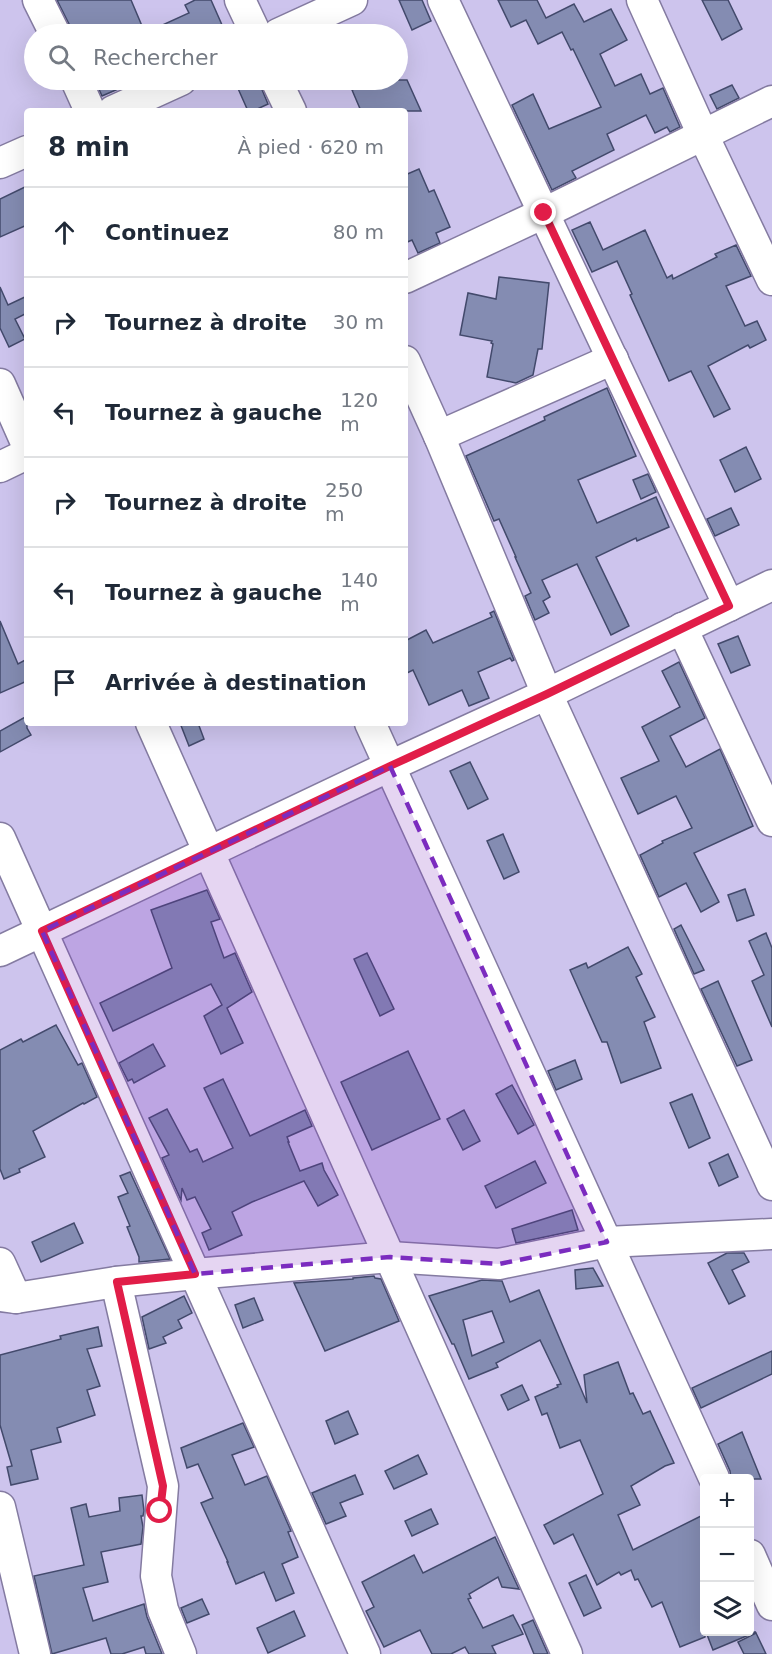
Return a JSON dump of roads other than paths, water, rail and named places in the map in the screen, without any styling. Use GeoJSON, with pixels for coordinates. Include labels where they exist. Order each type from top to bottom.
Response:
{"type":"FeatureCollection","features":[{"type":"Feature","properties":{"kind":"street"},"geometry":{"type":"LineString","coordinates":[[38,0],[49,24]]}},
{"type":"Feature","properties":{"kind":"street"},"geometry":{"type":"LineString","coordinates":[[240,0],[251,24]]}},
{"type":"Feature","properties":{"kind":"street"},"geometry":{"type":"LineString","coordinates":[[443,0],[729,606]]}},
{"type":"Feature","properties":{"kind":"street"},"geometry":{"type":"LineString","coordinates":[[642,0],[772,280]]}},
{"type":"Feature","properties":{"kind":"street"},"geometry":{"type":"LineString","coordinates":[[299,24],[347,1]]}},
{"type":"Feature","properties":{"kind":"street"},"geometry":{"type":"LineString","coordinates":[[81,90],[89,108]]}},
{"type":"Feature","properties":{"kind":"street"},"geometry":{"type":"LineString","coordinates":[[120,108],[159,90]]}},
{"type":"Feature","properties":{"kind":"street"},"geometry":{"type":"LineString","coordinates":[[281,90],[290,108]]}},
{"type":"Feature","properties":{"kind":"street"},"geometry":{"type":"LineString","coordinates":[[408,277],[544,213],[772,101]]}},
{"type":"Feature","properties":{"kind":"street"},"geometry":{"type":"LineString","coordinates":[[0,164],[24,152]]}},
{"type":"Feature","properties":{"kind":"street"},"geometry":{"type":"LineString","coordinates":[[439,436],[613,359]]}},
{"type":"Feature","properties":{"kind":"street"},"geometry":{"type":"LineString","coordinates":[[408,368],[547,694],[772,1185]]}},
{"type":"Feature","properties":{"kind":"street"},"geometry":{"type":"LineString","coordinates":[[0,384],[24,438]]}},
{"type":"Feature","properties":{"kind":"street"},"geometry":{"type":"LineString","coordinates":[[0,467],[24,455]]}},
{"type":"Feature","properties":{"kind":"street"},"geometry":{"type":"LineString","coordinates":[[0,951],[547,694],[772,585]]}},
{"type":"Feature","properties":{"kind":"street"},"geometry":{"type":"LineString","coordinates":[[682,628],[772,821]]}},
{"type":"Feature","properties":{"kind":"street"},"geometry":{"type":"LineString","coordinates":[[152,726],[567,1654]]}},
{"type":"Feature","properties":{"kind":"street"},"geometry":{"type":"LineString","coordinates":[[371,726],[712,1474]]}},
{"type":"Feature","properties":{"kind":"street"},"geometry":{"type":"LineString","coordinates":[[0,838],[365,1654]]}},
{"type":"Feature","properties":{"kind":"street"},"geometry":{"type":"LineString","coordinates":[[0,1263],[8,1297],[117,1282],[390,1257],[499,1264],[607,1242],[772,1234]]}},
{"type":"Feature","properties":{"kind":"street"},"geometry":{"type":"LineString","coordinates":[[117,1282],[163,1486],[156,1576],[163,1610],[182,1654]]}},
{"type":"Feature","properties":{"kind":"street"},"geometry":{"type":"LineString","coordinates":[[0,1507],[35,1654]]}},
{"type":"Feature","properties":{"kind":"street"},"geometry":{"type":"LineString","coordinates":[[754,1564],[772,1605]]}}]}
